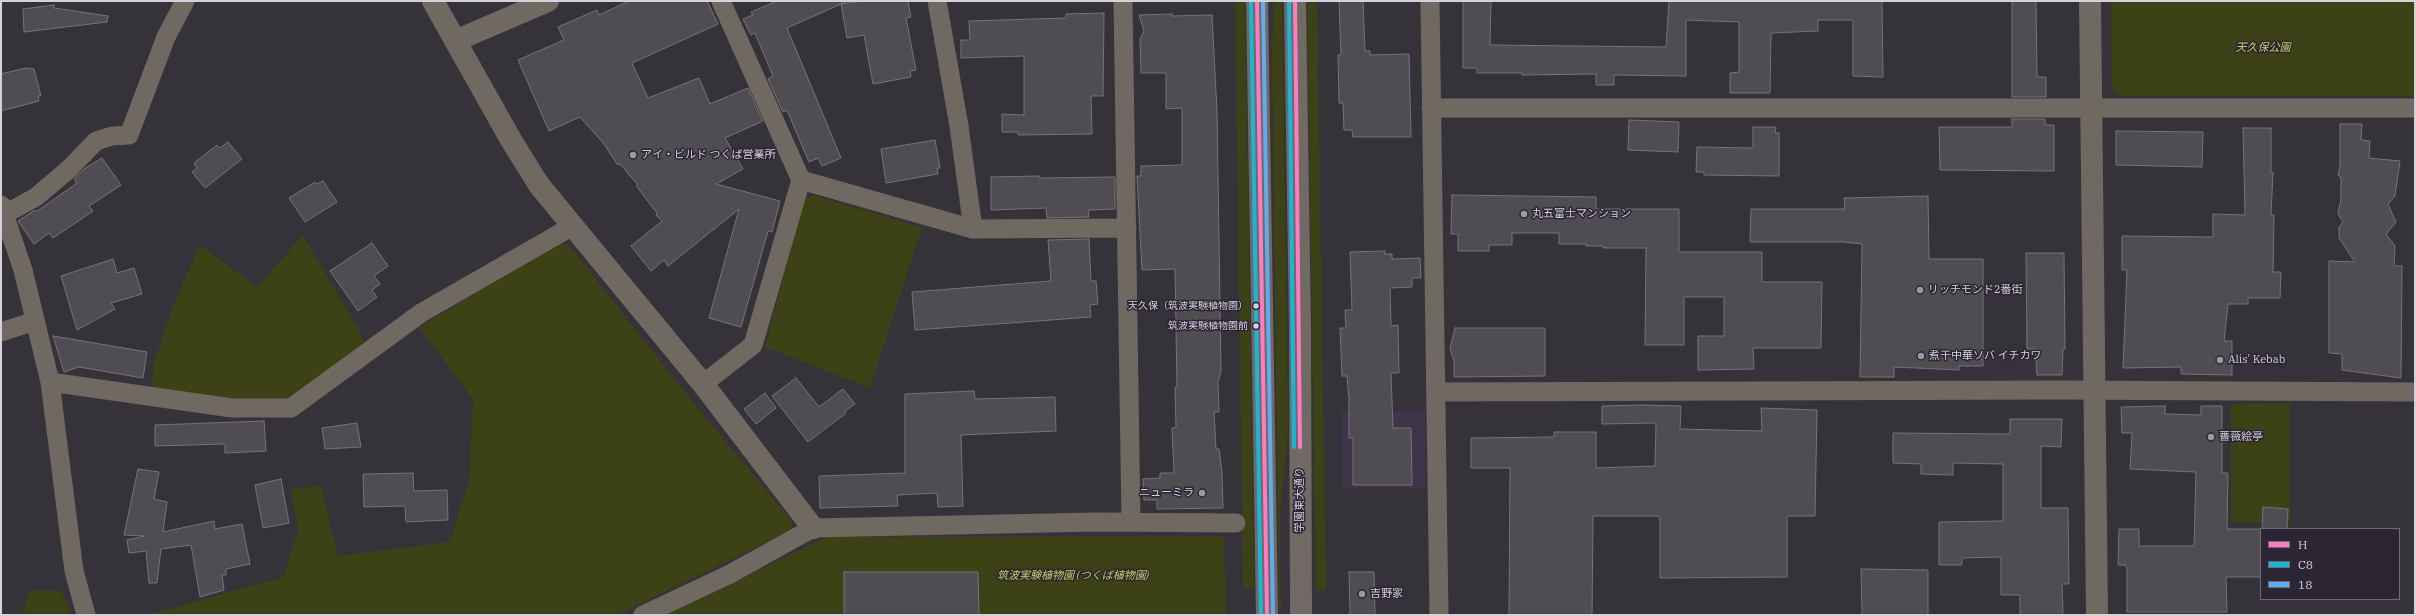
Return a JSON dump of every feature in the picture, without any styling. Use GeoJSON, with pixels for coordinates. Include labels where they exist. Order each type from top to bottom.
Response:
{"type":"FeatureCollection","features":[{"type":"Feature","properties":{"kind":"main road"},"geometry":{"type":"LineString","coordinates":[[1257,1],[1267,615]]}},
{"type":"Feature","properties":{"kind":"main road","name":"学園東大通り"},"geometry":{"type":"LineString","coordinates":[[1295,1],[1300,334],[1301,615]]}},
{"type":"Feature","properties":{"kind":"street"},"geometry":{"type":"LineString","coordinates":[[86,615],[74,571],[50,382],[23,270],[3,210],[36,197],[69,169],[96,141],[112,136],[130,135],[166,37],[185,1]]}},
{"type":"Feature","properties":{"kind":"street"},"geometry":{"type":"LineString","coordinates":[[433,1],[511,140],[539,185],[571,226],[703,384],[813,528]]}},
{"type":"Feature","properties":{"kind":"street"},"geometry":{"type":"LineString","coordinates":[[456,41],[548,1]]}},
{"type":"Feature","properties":{"kind":"street"},"geometry":{"type":"LineString","coordinates":[[703,384],[754,345],[801,180],[721,1]]}},
{"type":"Feature","properties":{"kind":"street"},"geometry":{"type":"LineString","coordinates":[[938,1],[959,126],[973,229]]}},
{"type":"Feature","properties":{"kind":"street"},"geometry":{"type":"LineString","coordinates":[[1123,1],[1131,522]]}},
{"type":"Feature","properties":{"kind":"street"},"geometry":{"type":"LineString","coordinates":[[1430,1],[1439,615]]}},
{"type":"Feature","properties":{"kind":"street"},"geometry":{"type":"LineString","coordinates":[[2090,1],[2097,615]]}},
{"type":"Feature","properties":{"kind":"street"},"geometry":{"type":"LineString","coordinates":[[1431,108],[2415,108]]}},
{"type":"Feature","properties":{"kind":"street"},"geometry":{"type":"LineString","coordinates":[[801,180],[973,229],[1127,228]]}},
{"type":"Feature","properties":{"kind":"street"},"geometry":{"type":"LineString","coordinates":[[50,382],[232,408],[290,408],[421,313],[571,226]]}},
{"type":"Feature","properties":{"kind":"street"},"geometry":{"type":"LineString","coordinates":[[1,332],[35,321]]}},
{"type":"Feature","properties":{"kind":"street"},"geometry":{"type":"LineString","coordinates":[[1436,392],[2095,390],[2415,392]]}},
{"type":"Feature","properties":{"kind":"street"},"geometry":{"type":"LineString","coordinates":[[643,615],[730,574],[813,528],[1131,522],[1236,523]]}},
{"type":"Feature","properties":{"kind":"shaded area"},"geometry":{"type":"Polygon","coordinates":[[[1342,411],[1425,411],[1425,488],[1342,488],[1342,411]]]}},
{"type":"Feature","properties":{"kind":"green space"},"geometry":{"type":"Polygon","coordinates":[[[1235,1],[1245,1],[1254,589],[1243,588],[1235,1]]]}},
{"type":"Feature","properties":{"kind":"green space"},"geometry":{"type":"Polygon","coordinates":[[[1275,1],[1282,1],[1288,428],[1280,517],[1281,609],[1279,609],[1272,46],[1275,1]]]}},
{"type":"Feature","properties":{"kind":"green space"},"geometry":{"type":"Polygon","coordinates":[[[1307,1],[1317,1],[1326,591],[1316,590],[1307,1]]]}},
{"type":"Feature","properties":{"kind":"green space","name":"天久保公園"},"geometry":{"type":"Polygon","coordinates":[[[2111,1],[2415,1],[2415,96],[2121,96],[2112,87],[2111,1]]]}},
{"type":"Feature","properties":{"kind":"green space"},"geometry":{"type":"Polygon","coordinates":[[[814,195],[922,228],[870,388],[765,347],[803,201],[814,195]]]}},
{"type":"Feature","properties":{"kind":"green space"},"geometry":{"type":"Polygon","coordinates":[[[303,235],[365,341],[288,402],[228,404],[151,386],[154,363],[174,303],[200,245],[257,287],[303,235]]]}},
{"type":"Feature","properties":{"kind":"green space"},"geometry":{"type":"Polygon","coordinates":[[[568,244],[692,401],[792,521],[791,530],[618,615],[147,615],[284,577],[298,530],[291,490],[321,485],[338,556],[450,542],[469,480],[473,399],[419,327],[557,245],[568,244]]]}},
{"type":"Feature","properties":{"kind":"green space"},"geometry":{"type":"Polygon","coordinates":[[[2231,404],[2290,404],[2290,522],[2231,522],[2231,404]]]}},
{"type":"Feature","properties":{"kind":"green space","name":"筑波実験植物園 (つくば植物園)"},"geometry":{"type":"Polygon","coordinates":[[[1224,536],[1226,615],[664,615],[827,537],[1224,536]]]}},
{"type":"Feature","properties":{"kind":"green space"},"geometry":{"type":"Polygon","coordinates":[[[29,591],[61,591],[72,615],[23,615],[29,591]]]}},
{"type":"Feature","properties":{"kind":"building"},"geometry":{"type":"Polygon","coordinates":[[[629,1],[707,1],[718,24],[632,63],[648,98],[699,78],[710,104],[748,88],[763,121],[725,138],[743,169],[716,184],[780,201],[772,232],[768,231],[741,327],[709,318],[739,209],[668,266],[664,260],[651,271],[631,246],[662,221],[656,215],[657,213],[637,187],[637,184],[621,165],[617,164],[604,144],[580,117],[549,131],[518,60],[564,40],[558,27],[597,10],[599,15],[629,1]]]}},
{"type":"Feature","properties":{"kind":"building"},"geometry":{"type":"Polygon","coordinates":[[[777,1],[848,1],[787,28],[841,158],[822,166],[818,158],[809,162],[787,110],[783,112],[768,79],[773,76],[755,33],[751,35],[743,19],[753,15],[751,12],[777,1]]]}},
{"type":"Feature","properties":{"kind":"building"},"geometry":{"type":"Polygon","coordinates":[[[863,1],[908,1],[911,17],[906,18],[916,70],[910,71],[911,77],[873,84],[864,35],[847,38],[841,4],[863,1]]]}},
{"type":"Feature","properties":{"kind":"building"},"geometry":{"type":"Polygon","coordinates":[[[1339,1],[1363,1],[1365,51],[1370,51],[1370,55],[1409,54],[1411,137],[1353,137],[1352,130],[1344,130],[1343,103],[1339,103],[1338,55],[1341,55],[1339,1]]]}},
{"type":"Feature","properties":{"kind":"building"},"geometry":{"type":"Polygon","coordinates":[[[1463,1],[1491,1],[1490,45],[1666,47],[1669,1],[1882,1],[1883,77],[1853,76],[1853,20],[1818,20],[1818,31],[1771,33],[1770,93],[1730,93],[1730,73],[1739,72],[1739,22],[1686,20],[1686,76],[1614,75],[1614,85],[1596,85],[1596,74],[1522,75],[1522,73],[1477,73],[1477,68],[1463,68],[1463,1]]]}},
{"type":"Feature","properties":{"kind":"building"},"geometry":{"type":"Polygon","coordinates":[[[2012,1],[2036,1],[2037,77],[2046,77],[2046,97],[2012,97],[2012,1]]]}},
{"type":"Feature","properties":{"kind":"building"},"geometry":{"type":"Polygon","coordinates":[[[54,5],[54,8],[108,16],[107,22],[24,32],[23,9],[54,5]]]}},
{"type":"Feature","properties":{"kind":"building"},"geometry":{"type":"Polygon","coordinates":[[[1104,13],[1103,96],[1091,96],[1092,134],[1018,135],[1018,132],[1002,132],[1002,114],[1024,115],[1024,56],[961,58],[961,40],[970,40],[969,21],[1066,18],[1066,14],[1104,13]]]}},
{"type":"Feature","properties":{"kind":"building"},"geometry":{"type":"Polygon","coordinates":[[[1172,14],[1172,16],[1212,15],[1217,111],[1221,371],[1218,382],[1219,412],[1214,412],[1216,449],[1219,449],[1222,472],[1223,508],[1157,509],[1157,500],[1144,500],[1143,479],[1160,478],[1160,473],[1174,473],[1172,428],[1176,427],[1175,387],[1177,387],[1175,269],[1142,270],[1137,176],[1141,176],[1141,166],[1182,165],[1182,108],[1166,109],[1166,73],[1141,73],[1140,39],[1144,31],[1139,15],[1172,14]]]}},
{"type":"Feature","properties":{"kind":"building"},"geometry":{"type":"Polygon","coordinates":[[[26,68],[34,69],[41,96],[38,96],[39,101],[1,111],[1,74],[26,68]]]}},
{"type":"Feature","properties":{"kind":"building"},"geometry":{"type":"Polygon","coordinates":[[[2012,119],[2045,119],[2045,125],[2054,125],[2054,171],[1940,170],[1939,127],[2012,127],[2012,119]]]}},
{"type":"Feature","properties":{"kind":"building"},"geometry":{"type":"Polygon","coordinates":[[[1629,120],[1679,122],[1678,152],[1628,150],[1629,120]]]}},
{"type":"Feature","properties":{"kind":"building"},"geometry":{"type":"Polygon","coordinates":[[[2340,124],[2362,124],[2361,140],[2370,141],[2369,158],[2400,161],[2395,196],[2388,204],[2396,222],[2386,234],[2395,246],[2394,266],[2402,266],[2401,378],[2342,370],[2342,354],[2329,353],[2329,261],[2355,262],[2339,238],[2339,227],[2343,222],[2338,214],[2341,200],[2341,178],[2338,175],[2340,166],[2340,124]]]}},
{"type":"Feature","properties":{"kind":"building"},"geometry":{"type":"Polygon","coordinates":[[[1753,127],[1776,127],[1775,133],[1779,133],[1779,176],[1704,175],[1704,172],[1696,172],[1697,147],[1753,148],[1753,127]]]}},
{"type":"Feature","properties":{"kind":"building"},"geometry":{"type":"Polygon","coordinates":[[[2243,128],[2271,128],[2271,173],[2273,172],[2271,215],[2274,215],[2273,272],[2281,272],[2280,298],[2248,298],[2248,304],[2228,304],[2224,341],[2232,341],[2232,375],[2181,374],[2181,367],[2123,368],[2127,270],[2122,270],[2122,236],[2213,237],[2213,214],[2245,215],[2243,128]]]}},
{"type":"Feature","properties":{"kind":"building"},"geometry":{"type":"Polygon","coordinates":[[[2116,131],[2203,132],[2202,167],[2116,165],[2116,131]]]}},
{"type":"Feature","properties":{"kind":"building"},"geometry":{"type":"Polygon","coordinates":[[[935,140],[940,168],[937,168],[938,174],[886,183],[881,149],[935,140]]]}},
{"type":"Feature","properties":{"kind":"building"},"geometry":{"type":"Polygon","coordinates":[[[228,142],[242,159],[205,188],[192,172],[197,168],[194,163],[217,145],[220,148],[228,142]]]}},
{"type":"Feature","properties":{"kind":"building"},"geometry":{"type":"Polygon","coordinates":[[[102,158],[121,185],[89,206],[93,211],[53,238],[49,233],[34,244],[18,221],[35,210],[36,212],[77,183],[74,179],[84,169],[102,158]]]}},
{"type":"Feature","properties":{"kind":"building"},"geometry":{"type":"Polygon","coordinates":[[[1039,176],[1039,178],[1115,177],[1115,209],[1088,210],[1089,217],[1047,218],[1046,208],[991,210],[991,177],[1039,176]]]}},
{"type":"Feature","properties":{"kind":"building"},"geometry":{"type":"Polygon","coordinates":[[[323,181],[337,202],[305,222],[289,198],[315,182],[317,184],[323,181]]]}},
{"type":"Feature","properties":{"kind":"building"},"geometry":{"type":"Polygon","coordinates":[[[1452,195],[1596,197],[1596,209],[1679,209],[1679,252],[1762,252],[1762,282],[1822,282],[1821,348],[1753,348],[1754,369],[1698,370],[1698,336],[1724,336],[1724,297],[1684,297],[1684,345],[1645,345],[1646,248],[1603,248],[1603,246],[1586,246],[1586,244],[1559,244],[1559,233],[1512,233],[1512,245],[1489,245],[1489,251],[1458,251],[1458,234],[1451,234],[1452,195]]]}},
{"type":"Feature","properties":{"kind":"building"},"geometry":{"type":"Polygon","coordinates":[[[1928,196],[1929,259],[1983,259],[1983,366],[1959,366],[1959,370],[1894,367],[1894,377],[1860,377],[1862,244],[1843,242],[1750,242],[1751,209],[1845,209],[1844,198],[1928,196]]]}},
{"type":"Feature","properties":{"kind":"building"},"geometry":{"type":"Polygon","coordinates":[[[1089,239],[1091,281],[1096,281],[1098,304],[1090,305],[1091,317],[915,330],[912,292],[1051,281],[1048,240],[1089,239]]]}},
{"type":"Feature","properties":{"kind":"building"},"geometry":{"type":"Polygon","coordinates":[[[372,243],[388,266],[374,276],[380,284],[372,290],[377,297],[358,311],[330,271],[372,243]]]}},
{"type":"Feature","properties":{"kind":"building"},"geometry":{"type":"Polygon","coordinates":[[[1385,251],[1385,254],[1392,254],[1392,259],[1420,258],[1421,278],[1412,278],[1412,287],[1390,288],[1391,326],[1398,325],[1399,373],[1391,373],[1393,428],[1411,428],[1412,485],[1353,485],[1353,438],[1349,438],[1349,399],[1347,376],[1342,376],[1340,328],[1346,328],[1345,310],[1352,310],[1350,252],[1385,251]]]}},
{"type":"Feature","properties":{"kind":"building"},"geometry":{"type":"Polygon","coordinates":[[[2026,253],[2064,253],[2065,349],[2063,349],[2062,375],[2037,375],[2035,349],[2027,349],[2026,253]]]}},
{"type":"Feature","properties":{"kind":"building"},"geometry":{"type":"Polygon","coordinates":[[[113,259],[117,273],[134,268],[142,294],[111,303],[115,309],[77,330],[61,276],[113,259]]]}},
{"type":"Feature","properties":{"kind":"building"},"geometry":{"type":"Polygon","coordinates":[[[1455,328],[1545,328],[1545,376],[1454,377],[1454,361],[1450,349],[1455,328]]]}},
{"type":"Feature","properties":{"kind":"building"},"geometry":{"type":"Polygon","coordinates":[[[53,336],[147,352],[143,378],[79,367],[64,372],[53,336]]]}},
{"type":"Feature","properties":{"kind":"building"},"geometry":{"type":"Polygon","coordinates":[[[796,378],[819,407],[843,389],[855,404],[845,411],[846,413],[808,442],[772,396],[796,378]]]}},
{"type":"Feature","properties":{"kind":"building"},"geometry":{"type":"Polygon","coordinates":[[[974,391],[975,399],[1055,397],[1056,431],[961,435],[963,506],[938,507],[937,493],[897,495],[898,506],[820,508],[819,476],[905,473],[905,394],[974,391]]]}},
{"type":"Feature","properties":{"kind":"building"},"geometry":{"type":"Polygon","coordinates":[[[765,393],[776,408],[756,424],[744,409],[765,393]]]}},
{"type":"Feature","properties":{"kind":"building"},"geometry":{"type":"Polygon","coordinates":[[[1602,406],[1681,406],[1680,429],[1762,431],[1761,408],[1817,410],[1815,516],[1787,516],[1787,577],[1660,578],[1660,519],[1658,516],[1593,516],[1592,615],[1509,615],[1510,468],[1471,468],[1471,438],[1554,437],[1554,432],[1596,432],[1596,468],[1655,466],[1656,423],[1602,424],[1602,406]]]}},
{"type":"Feature","properties":{"kind":"building"},"geometry":{"type":"Polygon","coordinates":[[[2165,406],[2165,414],[2201,415],[2201,406],[2222,406],[2222,473],[2228,473],[2227,529],[2260,529],[2260,577],[2226,577],[2227,612],[2127,612],[2127,569],[2125,565],[2118,565],[2119,529],[2139,529],[2139,546],[2194,546],[2196,472],[2130,469],[2132,433],[2122,433],[2121,407],[2165,406]]]}},
{"type":"Feature","properties":{"kind":"building"},"geometry":{"type":"Polygon","coordinates":[[[2010,419],[2062,419],[2061,447],[2041,446],[2041,508],[2068,508],[2069,584],[2062,584],[2063,615],[2020,615],[2020,595],[2001,595],[2001,557],[1962,558],[1962,565],[1939,565],[1939,522],[2003,521],[2003,464],[1953,463],[1953,475],[1921,474],[1921,464],[1893,463],[1893,433],[2010,434],[2010,419]]]}},
{"type":"Feature","properties":{"kind":"building"},"geometry":{"type":"Polygon","coordinates":[[[264,421],[266,451],[225,453],[225,444],[155,446],[155,425],[264,421]]]}},
{"type":"Feature","properties":{"kind":"building"},"geometry":{"type":"Polygon","coordinates":[[[357,423],[361,447],[325,449],[322,428],[357,423]]]}},
{"type":"Feature","properties":{"kind":"building"},"geometry":{"type":"Polygon","coordinates":[[[138,469],[159,472],[154,499],[167,502],[163,532],[214,521],[215,529],[242,524],[250,564],[226,569],[226,575],[222,575],[224,590],[200,597],[191,545],[161,549],[157,583],[149,583],[146,551],[129,553],[127,540],[145,536],[124,535],[138,469]]]}},
{"type":"Feature","properties":{"kind":"building"},"geometry":{"type":"Polygon","coordinates":[[[413,473],[414,491],[447,490],[448,520],[406,522],[405,506],[364,507],[363,474],[413,473]]]}},
{"type":"Feature","properties":{"kind":"building"},"geometry":{"type":"Polygon","coordinates":[[[281,479],[289,523],[263,528],[255,485],[281,479]]]}},
{"type":"Feature","properties":{"kind":"building"},"geometry":{"type":"Polygon","coordinates":[[[2263,507],[2288,509],[2287,528],[2262,528],[2263,507]]]}},
{"type":"Feature","properties":{"kind":"building"},"geometry":{"type":"Polygon","coordinates":[[[1861,569],[1928,570],[1928,615],[1862,615],[1861,569]]]}},
{"type":"Feature","properties":{"kind":"building"},"geometry":{"type":"Polygon","coordinates":[[[844,572],[978,572],[979,615],[844,615],[844,572]]]}},
{"type":"Feature","properties":{"kind":"building","name":"吉野家"},"geometry":{"type":"Polygon","coordinates":[[[1349,572],[1374,572],[1375,615],[1350,615],[1349,572]]]}},
{"type":"Feature","properties":{"kind":"transit line","name":"C8"},"geometry":{"type":"LineString","coordinates":[[1251,1],[1261,615]]}},
{"type":"Feature","properties":{"kind":"transit line","name":"H"},"geometry":{"type":"LineString","coordinates":[[1257,1],[1267,615]]}},
{"type":"Feature","properties":{"kind":"transit line","name":"18"},"geometry":{"type":"LineString","coordinates":[[1263,1],[1273,615]]}},
{"type":"Feature","properties":{"kind":"transit line","name":"C8"},"geometry":{"type":"LineString","coordinates":[[1289,1],[1294,447]]}},
{"type":"Feature","properties":{"kind":"transit line","name":"H"},"geometry":{"type":"LineString","coordinates":[[1295,1],[1300,447]]}},
{"type":"Feature","properties":{"kind":"place","name":"アイ・ビルド つくば営業所"},"geometry":{"type":"Point","coordinates":[633,155]}},
{"type":"Feature","properties":{"kind":"place","name":"丸五富士マンション"},"geometry":{"type":"Point","coordinates":[1524,214]}},
{"type":"Feature","properties":{"kind":"place","name":"リッチモンド2番街"},"geometry":{"type":"Point","coordinates":[1920,290]}},
{"type":"Feature","properties":{"kind":"place","name":"天久保（筑波実験植物園）"},"geometry":{"type":"Point","coordinates":[1256,306]}},
{"type":"Feature","properties":{"kind":"place","name":"筑波実験植物園前"},"geometry":{"type":"Point","coordinates":[1256,326]}},
{"type":"Feature","properties":{"kind":"place","name":"煮干中華ソバ イチカワ"},"geometry":{"type":"Point","coordinates":[1921,356]}},
{"type":"Feature","properties":{"kind":"place","name":"Alis' Kebab"},"geometry":{"type":"Point","coordinates":[2220,360]}},
{"type":"Feature","properties":{"kind":"place","name":"薔薇絵亭"},"geometry":{"type":"Point","coordinates":[2211,437]}},
{"type":"Feature","properties":{"kind":"place","name":"ニューミラ"},"geometry":{"type":"Point","coordinates":[1202,493]}},
{"type":"Feature","properties":{"kind":"place","name":"吉野家"},"geometry":{"type":"Point","coordinates":[1362,594]}}]}
